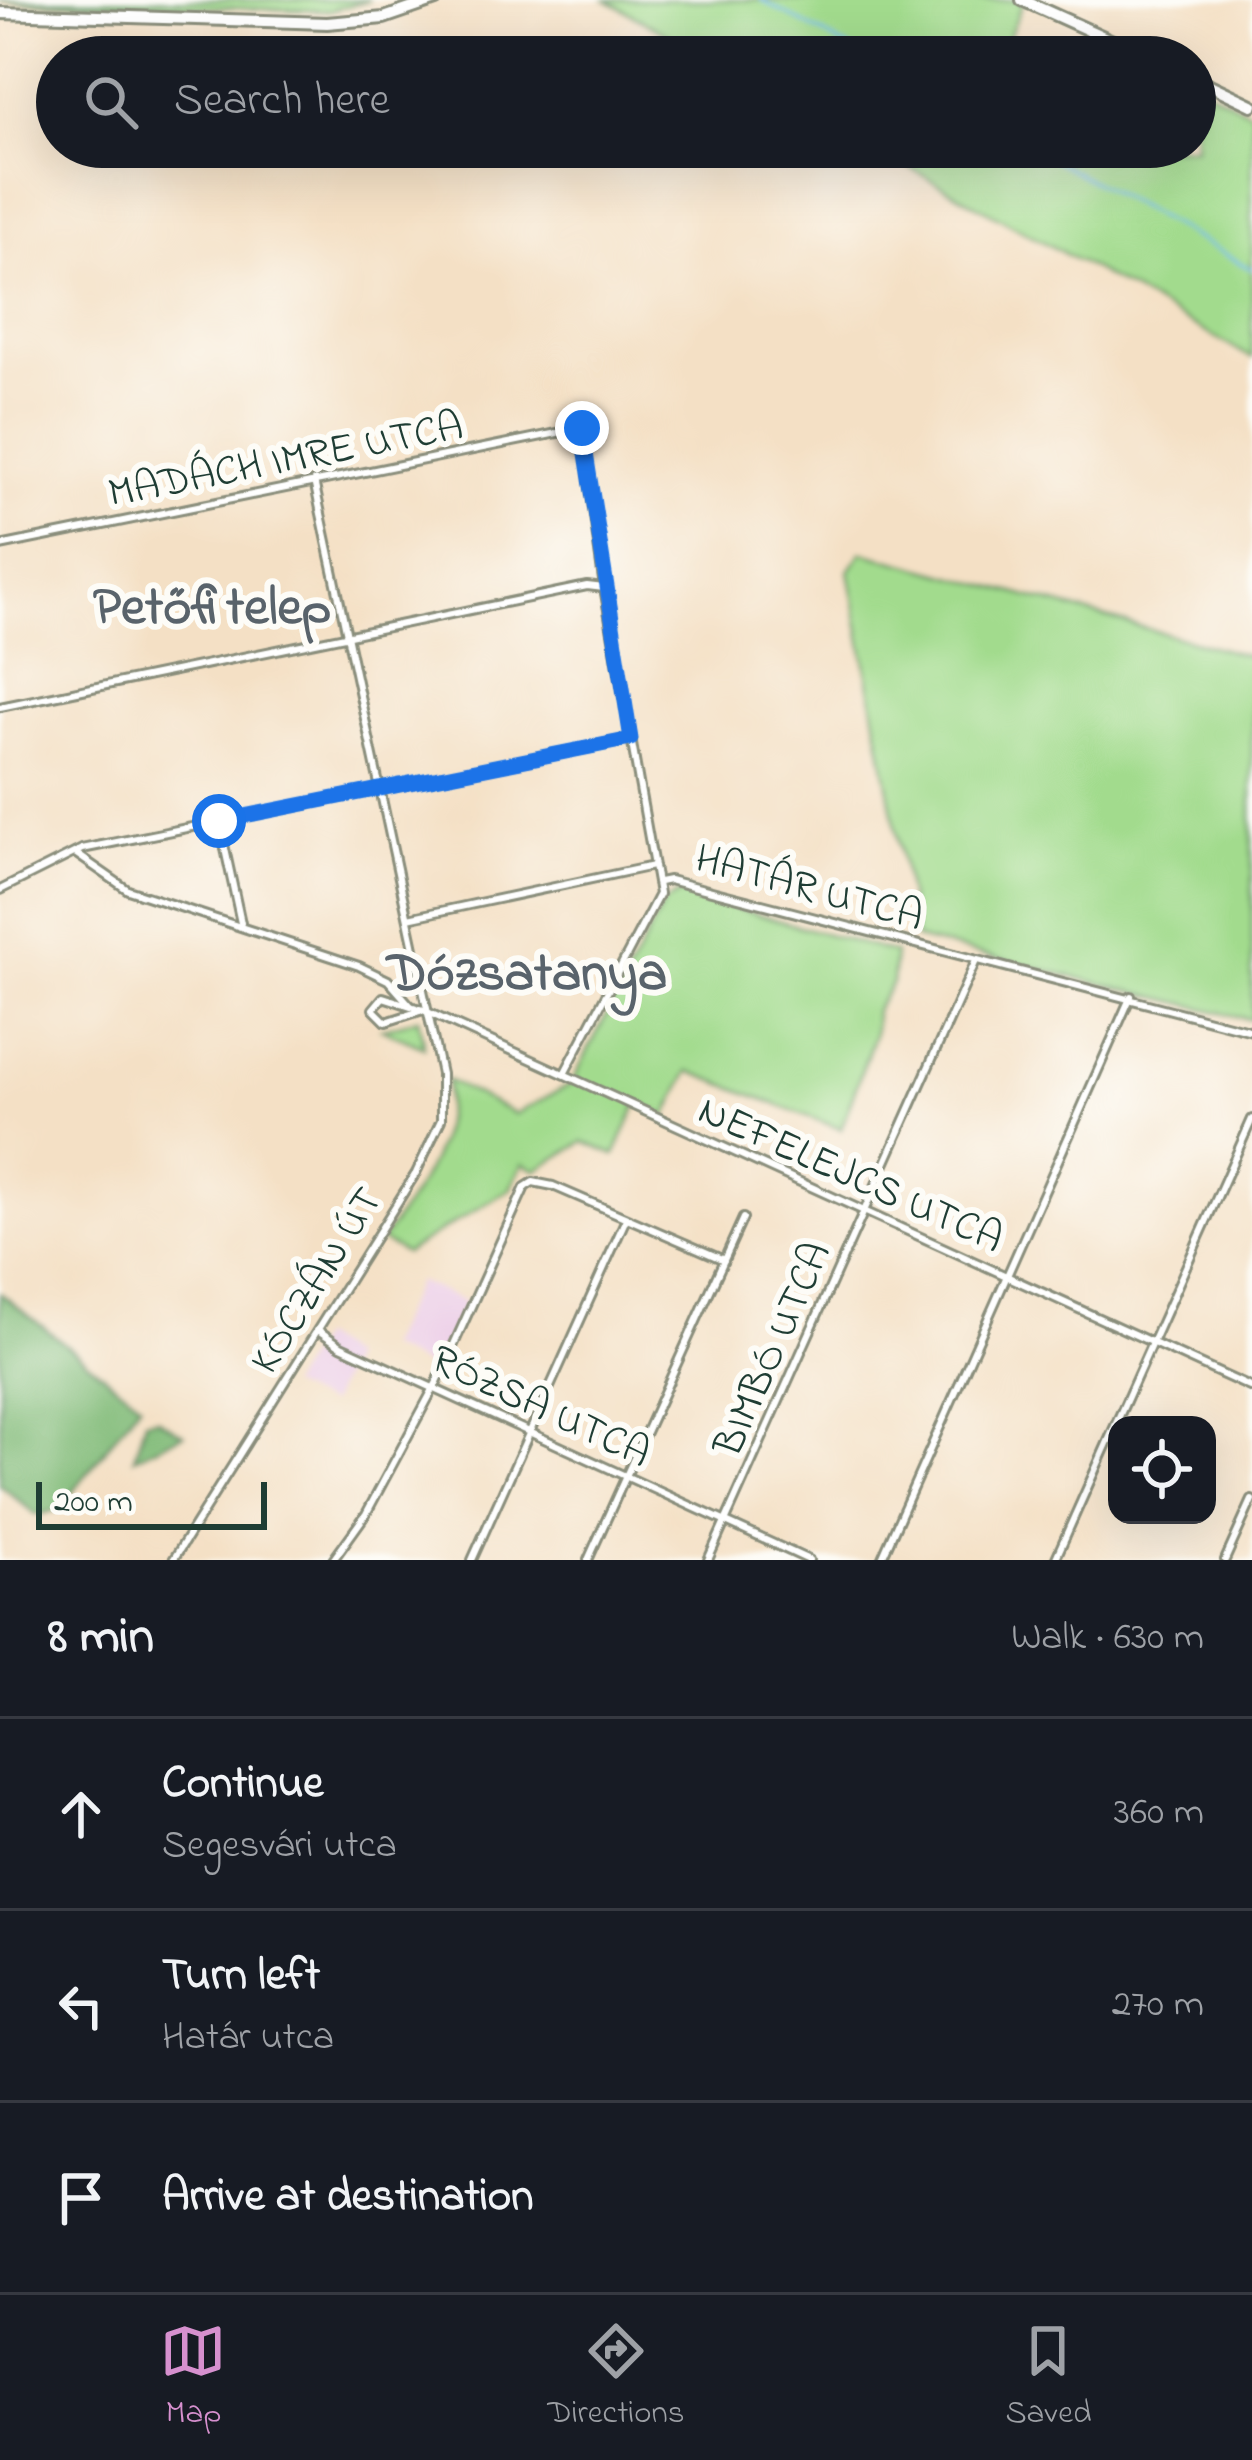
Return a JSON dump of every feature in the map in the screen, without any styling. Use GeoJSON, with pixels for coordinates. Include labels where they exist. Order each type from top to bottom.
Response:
{"type":"FeatureCollection","features":[{"type":"Feature","properties":{"kind":"main road"},"geometry":{"type":"LineString","coordinates":[[0,13],[361,22],[436,0]]}},
{"type":"Feature","properties":{"kind":"main road"},"geometry":{"type":"LineString","coordinates":[[1022,0],[1102,36]]}},
{"type":"Feature","properties":{"kind":"main road"},"geometry":{"type":"LineString","coordinates":[[1216,88],[1252,105]]}},
{"type":"Feature","properties":{"kind":"street","name":"MADÁCH IMRE UTCA"},"geometry":{"type":"LineString","coordinates":[[0,546],[582,428]]}},
{"type":"Feature","properties":{"kind":"street","name":"HATÁR UTCA"},"geometry":{"type":"LineString","coordinates":[[582,428],[604,588],[659,882],[708,890],[976,963],[1131,996],[1252,1030]]}},
{"type":"Feature","properties":{"kind":"street","name":"KÓCZÁN ÚT"},"geometry":{"type":"LineString","coordinates":[[173,1560],[436,1133],[442,1085],[314,481]]}},
{"type":"Feature","properties":{"kind":"street"},"geometry":{"type":"LineString","coordinates":[[0,707],[586,586],[604,588]]}},
{"type":"Feature","properties":{"kind":"street"},"geometry":{"type":"LineString","coordinates":[[0,890],[75,853],[631,739]]}},
{"type":"Feature","properties":{"kind":"street"},"geometry":{"type":"LineString","coordinates":[[219,821],[241,925]]}},
{"type":"Feature","properties":{"kind":"street","name":"NEFELEJCS UTCA"},"geometry":{"type":"LineString","coordinates":[[75,853],[128,890],[359,966],[388,980],[413,1006],[1252,1388]]}},
{"type":"Feature","properties":{"kind":"street"},"geometry":{"type":"LineString","coordinates":[[408,918],[653,866]]}},
{"type":"Feature","properties":{"kind":"street"},"geometry":{"type":"LineString","coordinates":[[563,1074],[659,894],[659,882]]}},
{"type":"Feature","properties":{"kind":"street","name":"BIMBÓ UTCA"},"geometry":{"type":"LineString","coordinates":[[708,1560],[976,963]]}},
{"type":"Feature","properties":{"kind":"street"},"geometry":{"type":"LineString","coordinates":[[881,1560],[1131,996]]}},
{"type":"Feature","properties":{"kind":"street"},"geometry":{"type":"LineString","coordinates":[[413,1006],[383,997],[373,1010],[386,1022],[425,1011]]}},
{"type":"Feature","properties":{"kind":"street"},"geometry":{"type":"LineString","coordinates":[[1055,1560],[1252,1119]]}},
{"type":"Feature","properties":{"kind":"street"},"geometry":{"type":"LineString","coordinates":[[333,1560],[366,1514],[434,1388],[525,1187],[541,1181],[724,1260]]}},
{"type":"Feature","properties":{"kind":"street"},"geometry":{"type":"LineString","coordinates":[[588,1560],[743,1218]]}},
{"type":"Feature","properties":{"kind":"street"},"geometry":{"type":"LineString","coordinates":[[472,1560],[625,1221]]}},
{"type":"Feature","properties":{"kind":"street","name":"RÓZSA UTCA"},"geometry":{"type":"LineString","coordinates":[[317,1330],[809,1560]]}},
{"type":"Feature","properties":{"kind":"street"},"geometry":{"type":"LineString","coordinates":[[1225,1560],[1252,1500]]}},
{"type":"Feature","properties":{"kind":"shaded area"},"geometry":{"type":"Polygon","coordinates":[[[417,1281],[465,1302],[432,1369],[386,1348],[417,1281]]]}},
{"type":"Feature","properties":{"kind":"shaded area"},"geometry":{"type":"Polygon","coordinates":[[[319,1337],[350,1358],[329,1404],[288,1387],[319,1337]]]}},
{"type":"Feature","properties":{"kind":"green space"},"geometry":{"type":"Polygon","coordinates":[[[0,0],[369,0],[329,11],[0,1],[0,0]]]}},
{"type":"Feature","properties":{"kind":"green space"},"geometry":{"type":"Polygon","coordinates":[[[606,0],[1023,3],[1009,36],[671,36],[606,0]]]}},
{"type":"Feature","properties":{"kind":"green space"},"geometry":{"type":"Polygon","coordinates":[[[1216,94],[1252,113],[1252,358],[911,168],[1216,168],[1216,94]]]}},
{"type":"Feature","properties":{"kind":"green space"},"geometry":{"type":"Polygon","coordinates":[[[862,552],[1252,657],[1252,1020],[916,939],[849,571],[862,552]]]}},
{"type":"Feature","properties":{"kind":"green space"},"geometry":{"type":"Polygon","coordinates":[[[680,893],[895,953],[892,983],[875,1010],[874,1035],[841,1129],[689,1071],[667,1116],[638,1103],[615,1155],[584,1142],[536,1170],[523,1164],[510,1189],[405,1253],[381,1241],[429,1166],[443,1126],[447,1080],[515,1114],[571,1084],[664,903],[680,893]]]}},
{"type":"Feature","properties":{"kind":"green space"},"geometry":{"type":"Polygon","coordinates":[[[418,1018],[424,1047],[382,1029],[418,1018]]]}},
{"type":"Feature","properties":{"kind":"green space"},"geometry":{"type":"Polygon","coordinates":[[[0,1293],[140,1403],[60,1510],[36,1515],[0,1485],[0,1293]]]}},
{"type":"Feature","properties":{"kind":"green space"},"geometry":{"type":"Polygon","coordinates":[[[157,1418],[183,1434],[134,1458],[145,1420],[157,1418]]]}},
{"type":"Feature","properties":{"kind":"waterway"},"geometry":{"type":"LineString","coordinates":[[761,0],[827,36]]}},
{"type":"Feature","properties":{"kind":"waterway"},"geometry":{"type":"LineString","coordinates":[[1068,168],[1252,269]]}},
{"type":"Feature","properties":{"kind":"district","name":"Petőfitelep"},"geometry":{"type":"Point","coordinates":[212,604]}},
{"type":"Feature","properties":{"kind":"district","name":"Dózsatanya"},"geometry":{"type":"Point","coordinates":[527,970]}},
{"type":"Feature","properties":{"kind":"route"},"geometry":{"type":"LineString","coordinates":[[219,821],[631,739],[582,428]]}}]}
